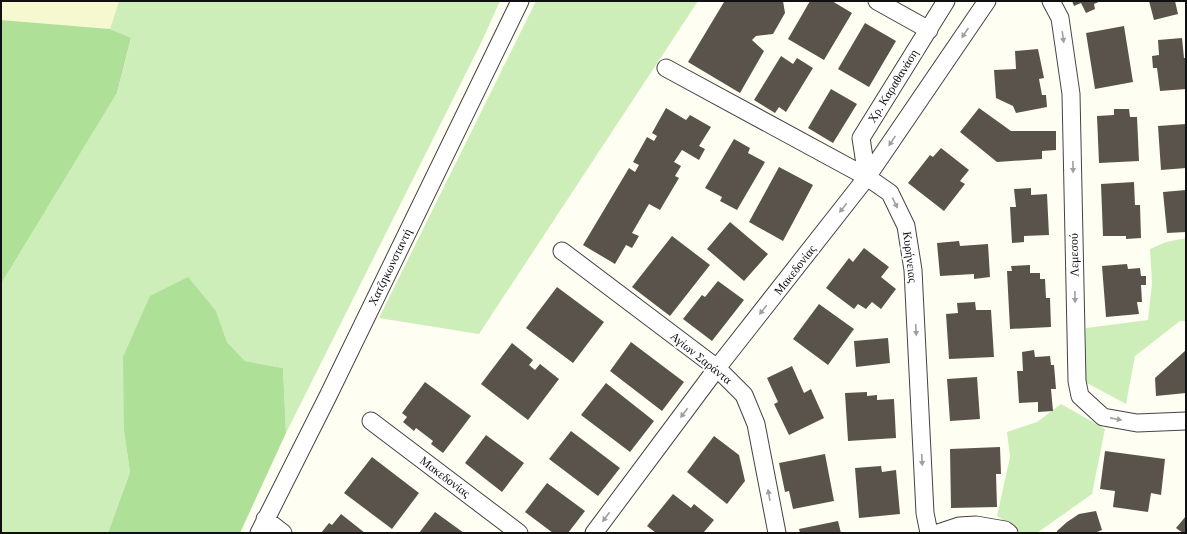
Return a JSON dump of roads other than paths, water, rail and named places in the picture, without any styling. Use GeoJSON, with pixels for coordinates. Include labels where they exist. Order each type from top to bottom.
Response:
{"type":"FeatureCollection","features":[{"type":"Feature","properties":{"kind":"street","name":"Χατζηκωνσταντή"},"geometry":{"type":"LineString","coordinates":[[262,526],[331,389],[520,1]]}},
{"type":"Feature","properties":{"kind":"street"},"geometry":{"type":"LineString","coordinates":[[876,1],[929,30]]}},
{"type":"Feature","properties":{"kind":"street","name":"Χρ. Καραθανάση"},"geometry":{"type":"LineString","coordinates":[[867,177],[861,138],[946,1]]}},
{"type":"Feature","properties":{"kind":"street","name":"Μακεδονίας"},"geometry":{"type":"LineString","coordinates":[[594,533],[717,368],[867,177],[987,1]]}},
{"type":"Feature","properties":{"kind":"street","name":"Λεμεσού"},"geometry":{"type":"LineString","coordinates":[[1050,1],[1060,18],[1071,94],[1077,381],[1080,396],[1103,417],[1137,423],[1186,421]]}},
{"type":"Feature","properties":{"kind":"street","name":"Κυρήνειας"},"geometry":{"type":"LineString","coordinates":[[666,68],[867,177],[890,193],[906,226],[913,270],[925,513],[929,533]]}},
{"type":"Feature","properties":{"kind":"street","name":"Αγίων Σαράντα"},"geometry":{"type":"LineString","coordinates":[[562,251],[717,368],[744,395],[756,424],[776,533]]}},
{"type":"Feature","properties":{"kind":"street","name":"Μακεδονίας"},"geometry":{"type":"LineString","coordinates":[[372,421],[519,533]]}},
{"type":"Feature","properties":{"kind":"street"},"geometry":{"type":"LineString","coordinates":[[938,533],[959,526],[976,525],[1005,530],[1009,533]]}},
{"type":"Feature","properties":{"kind":"street"},"geometry":{"type":"LineString","coordinates":[[262,526],[283,533]]}}]}
